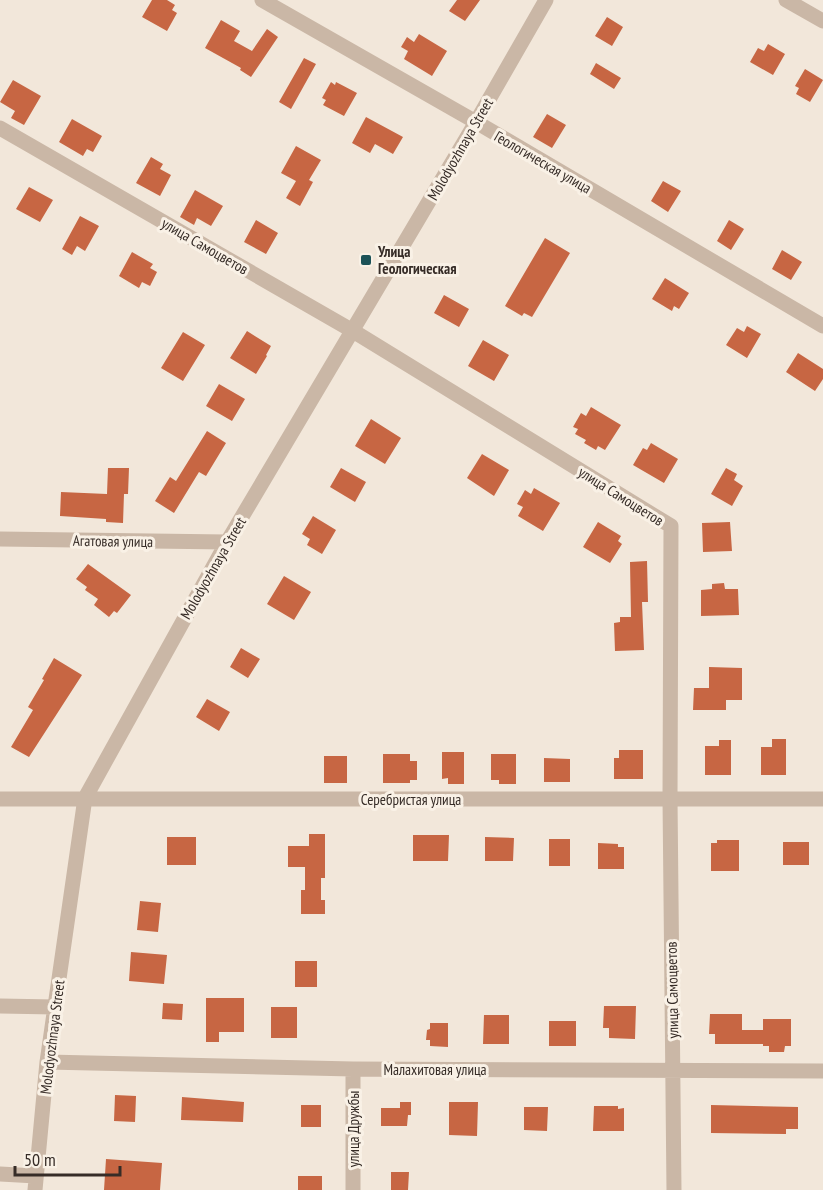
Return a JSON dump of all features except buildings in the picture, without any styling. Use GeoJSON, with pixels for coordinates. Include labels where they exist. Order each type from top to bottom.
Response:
{"type":"FeatureCollection","features":[{"type":"Feature","properties":{"kind":"street","name":"Геологическая улица"},"geometry":{"type":"LineString","coordinates":[[262,0],[476,122],[823,326]]}},
{"type":"Feature","properties":{"kind":"street","name":"Molodyozhnaya Street"},"geometry":{"type":"LineString","coordinates":[[36,1183],[47,1062],[85,798],[227,542],[546,0]]}},
{"type":"Feature","properties":{"kind":"street"},"geometry":{"type":"LineString","coordinates":[[786,0],[823,21]]}},
{"type":"Feature","properties":{"kind":"street","name":"улица Самоцветов"},"geometry":{"type":"LineString","coordinates":[[0,128],[353,331],[671,526],[670,800],[674,1190]]}},
{"type":"Feature","properties":{"kind":"street","name":"Агатовая улица"},"geometry":{"type":"LineString","coordinates":[[0,539],[227,542]]}},
{"type":"Feature","properties":{"kind":"street","name":"Серебристая улица"},"geometry":{"type":"LineString","coordinates":[[0,799],[823,799]]}},
{"type":"Feature","properties":{"kind":"street"},"geometry":{"type":"LineString","coordinates":[[0,1005],[55,1007]]}},
{"type":"Feature","properties":{"kind":"street","name":"Малахитовая улица"},"geometry":{"type":"LineString","coordinates":[[47,1062],[353,1069],[823,1071]]}},
{"type":"Feature","properties":{"kind":"street","name":"улица Дружбы"},"geometry":{"type":"LineString","coordinates":[[353,1069],[353,1190]]}},
{"type":"Feature","properties":{"kind":"street"},"geometry":{"type":"LineString","coordinates":[[0,1174],[36,1183]]}},
{"type":"Feature","properties":{"kind":"place","name":"Улица Геологическая"},"geometry":{"type":"Point","coordinates":[366,260]}}]}
